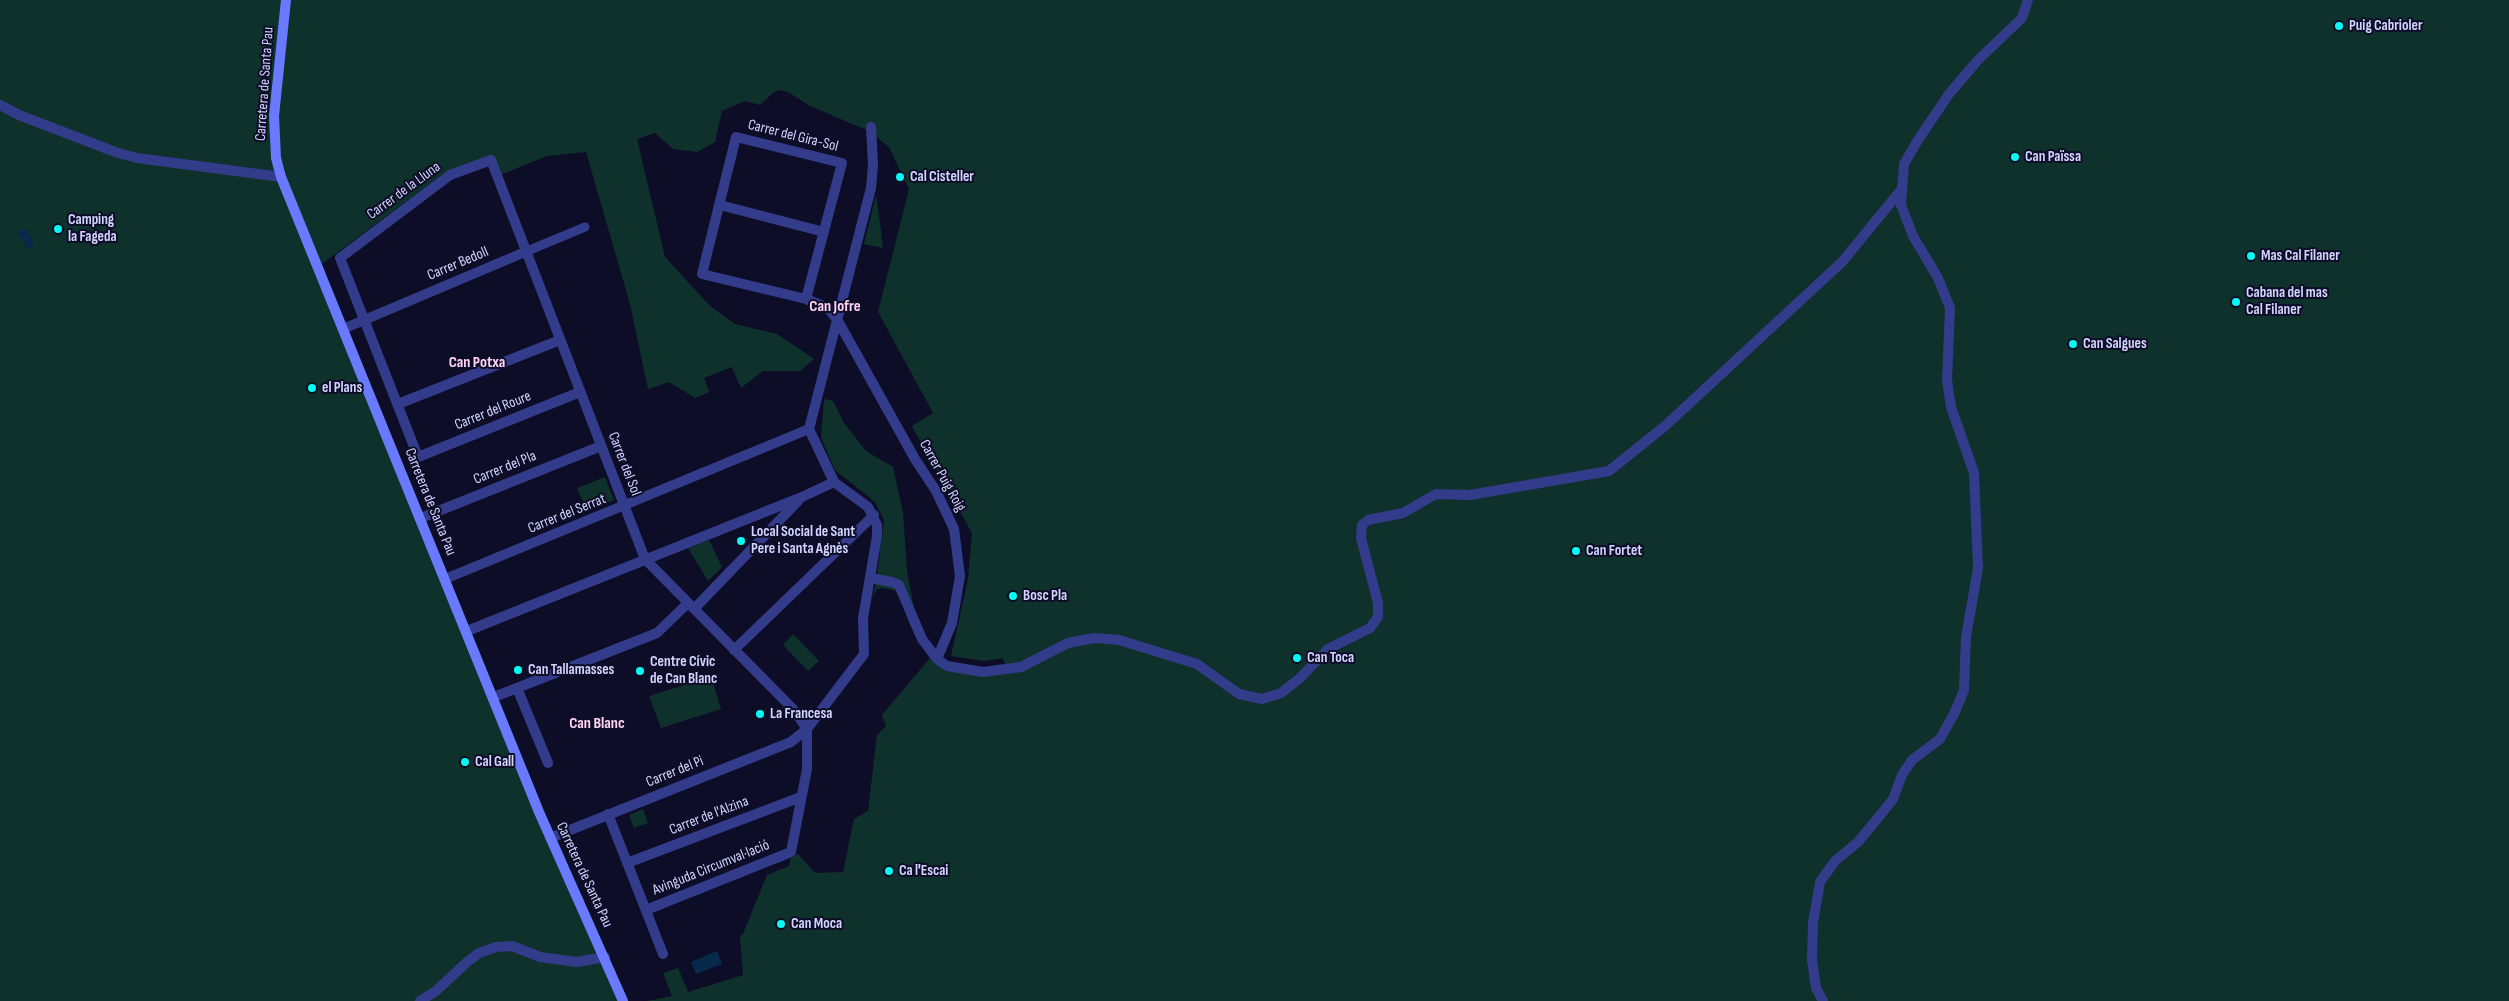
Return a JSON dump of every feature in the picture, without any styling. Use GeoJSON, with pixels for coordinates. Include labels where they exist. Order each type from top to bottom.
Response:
{"type":"FeatureCollection","features":[{"type":"Feature","properties":{"kind":"main road","name":"Carretera de Santa Pau"},"geometry":{"type":"LineString","coordinates":[[286,0],[274,116],[276,158],[282,177],[550,838],[605,957],[623,1001]]}},
{"type":"Feature","properties":{"kind":"street"},"geometry":{"type":"LineString","coordinates":[[1823,1001],[1814,976],[1812,960],[1814,923],[1820,882],[1834,861],[1858,842],[1882,814],[1893,799],[1902,775],[1912,760],[1940,739],[1954,714],[1964,690],[1966,637],[1978,568],[1974,474],[1951,407],[1948,391],[1950,308],[1938,278],[1906,222],[1901,205],[1900,190],[1904,164],[1949,94],[1978,60],[2022,18],[2028,0]]}},
{"type":"Feature","properties":{"kind":"street"},"geometry":{"type":"LineString","coordinates":[[0,105],[18,115],[118,153],[137,158],[282,177]]}},
{"type":"Feature","properties":{"kind":"street"},"geometry":{"type":"LineString","coordinates":[[807,728],[864,654],[863,618],[877,536],[874,515],[868,507],[834,482],[809,429],[871,188],[873,165],[871,128]]}},
{"type":"Feature","properties":{"kind":"street","name":"Carrer del Gira-Sol"},"geometry":{"type":"LineString","coordinates":[[702,274],[736,137],[842,163],[806,299]]}},
{"type":"Feature","properties":{"kind":"street","name":"Carrer del Sol"},"geometry":{"type":"LineString","coordinates":[[491,160],[645,559],[793,709],[807,728]]}},
{"type":"Feature","properties":{"kind":"street","name":"Carrer de la Lluna"},"geometry":{"type":"LineString","coordinates":[[365,319],[340,258],[450,175],[491,160]]}},
{"type":"Feature","properties":{"kind":"street"},"geometry":{"type":"LineString","coordinates":[[870,578],[899,585],[922,639],[937,659],[947,666],[982,672],[1021,667],[1068,643],[1094,638],[1120,640],[1197,664],[1239,694],[1262,699],[1281,693],[1299,679],[1328,649],[1370,628],[1378,617],[1378,603],[1361,538],[1362,525],[1368,520],[1404,513],[1436,494],[1470,495],[1609,471],[1665,426],[1842,262],[1900,190]]}},
{"type":"Feature","properties":{"kind":"street"},"geometry":{"type":"LineString","coordinates":[[720,205],[824,232]]}},
{"type":"Feature","properties":{"kind":"street","name":"Carrer Bedoll"},"geometry":{"type":"LineString","coordinates":[[343,329],[585,227]]}},
{"type":"Feature","properties":{"kind":"street","name":"Carrer Puig Roig"},"geometry":{"type":"LineString","coordinates":[[702,274],[806,299],[828,308],[838,321],[915,460],[936,491],[954,530],[960,576],[952,623],[937,659]]}},
{"type":"Feature","properties":{"kind":"street"},"geometry":{"type":"LineString","coordinates":[[365,319],[398,404],[560,340]]}},
{"type":"Feature","properties":{"kind":"street","name":"Carrer del Roure"},"geometry":{"type":"LineString","coordinates":[[398,404],[418,457],[580,392]]}},
{"type":"Feature","properties":{"kind":"street","name":"Carrer del Serrat"},"geometry":{"type":"LineString","coordinates":[[445,578],[624,507],[809,429]]}},
{"type":"Feature","properties":{"kind":"street","name":"Carrer del Pla"},"geometry":{"type":"LineString","coordinates":[[420,518],[601,446]]}},
{"type":"Feature","properties":{"kind":"street"},"geometry":{"type":"LineString","coordinates":[[467,631],[802,497],[834,482]]}},
{"type":"Feature","properties":{"kind":"street"},"geometry":{"type":"LineString","coordinates":[[494,697],[658,633],[690,606],[802,497]]}},
{"type":"Feature","properties":{"kind":"street"},"geometry":{"type":"LineString","coordinates":[[734,650],[874,515]]}},
{"type":"Feature","properties":{"kind":"street"},"geometry":{"type":"LineString","coordinates":[[516,688],[548,762]]}},
{"type":"Feature","properties":{"kind":"street","name":"Avinguda Circumval·lació"},"geometry":{"type":"LineString","coordinates":[[646,910],[791,852],[807,770],[807,728]]}},
{"type":"Feature","properties":{"kind":"street","name":"Carrer del Pi"},"geometry":{"type":"LineString","coordinates":[[550,838],[791,742],[807,728]]}},
{"type":"Feature","properties":{"kind":"street","name":"Carrer de l'Alzina"},"geometry":{"type":"LineString","coordinates":[[627,863],[801,796]]}},
{"type":"Feature","properties":{"kind":"street"},"geometry":{"type":"LineString","coordinates":[[608,814],[663,954]]}},
{"type":"Feature","properties":{"kind":"street"},"geometry":{"type":"LineString","coordinates":[[420,1001],[436,991],[479,953],[496,947],[512,946],[540,957],[577,962],[605,957]]}},
{"type":"Feature","properties":{"kind":"green space"},"geometry":{"type":"Polygon","coordinates":[[[0,0],[2509,0],[2509,1001],[647,1001],[672,996],[663,973],[678,968],[688,992],[743,975],[740,936],[743,934],[767,875],[789,866],[791,857],[798,854],[815,873],[843,872],[854,819],[868,811],[877,735],[886,726],[882,715],[930,658],[910,625],[897,591],[883,588],[877,589],[872,598],[876,584],[884,520],[875,502],[835,470],[821,438],[824,399],[833,401],[844,423],[866,451],[893,467],[903,513],[907,571],[917,625],[946,663],[962,668],[1006,667],[1003,658],[984,661],[951,656],[968,579],[972,533],[912,426],[933,413],[878,312],[909,189],[889,147],[869,131],[810,106],[788,92],[779,90],[774,92],[760,105],[745,101],[722,111],[715,142],[697,152],[673,149],[655,133],[637,139],[665,257],[710,306],[735,324],[777,334],[814,359],[800,371],[763,371],[741,388],[732,367],[704,378],[709,392],[695,398],[669,382],[648,389],[630,304],[586,152],[547,156],[500,175],[495,162],[447,171],[318,267],[618,1001],[0,1001],[0,0]]]}},
{"type":"Feature","properties":{"kind":"green space"},"geometry":{"type":"Polygon","coordinates":[[[876,195],[880,223],[883,248],[864,244],[876,195]]]}},
{"type":"Feature","properties":{"kind":"green space"},"geometry":{"type":"Polygon","coordinates":[[[605,477],[614,500],[587,511],[577,488],[605,477]]]}},
{"type":"Feature","properties":{"kind":"green space"},"geometry":{"type":"Polygon","coordinates":[[[709,540],[722,567],[708,581],[688,548],[709,540]]]}},
{"type":"Feature","properties":{"kind":"green space"},"geometry":{"type":"Polygon","coordinates":[[[793,634],[819,661],[808,671],[783,645],[793,634]]]}},
{"type":"Feature","properties":{"kind":"green space"},"geometry":{"type":"Polygon","coordinates":[[[711,677],[721,709],[661,728],[649,696],[711,677]]]}},
{"type":"Feature","properties":{"kind":"green space"},"geometry":{"type":"Polygon","coordinates":[[[643,809],[648,823],[634,828],[629,815],[643,809]]]}},
{"type":"Feature","properties":{"kind":"water"},"geometry":{"type":"Polygon","coordinates":[[[26,228],[34,244],[27,249],[18,232],[26,228]]]}},
{"type":"Feature","properties":{"kind":"water"},"geometry":{"type":"Polygon","coordinates":[[[717,951],[722,964],[696,974],[691,962],[717,951]]]}},
{"type":"Feature","properties":{"kind":"place","name":"Puig Cabrioler"},"geometry":{"type":"Point","coordinates":[2339,26]}},
{"type":"Feature","properties":{"kind":"place","name":"Can Païssa"},"geometry":{"type":"Point","coordinates":[2015,157]}},
{"type":"Feature","properties":{"kind":"place","name":"Cal Cisteller"},"geometry":{"type":"Point","coordinates":[900,177]}},
{"type":"Feature","properties":{"kind":"place","name":"Camping la Fageda"},"geometry":{"type":"Point","coordinates":[58,229]}},
{"type":"Feature","properties":{"kind":"place","name":"Mas Cal Filaner"},"geometry":{"type":"Point","coordinates":[2251,256]}},
{"type":"Feature","properties":{"kind":"place","name":"Cabana del mas Cal Filaner"},"geometry":{"type":"Point","coordinates":[2236,302]}},
{"type":"Feature","properties":{"kind":"place","name":"Can Salgues"},"geometry":{"type":"Point","coordinates":[2073,344]}},
{"type":"Feature","properties":{"kind":"place","name":"el Plans"},"geometry":{"type":"Point","coordinates":[312,388]}},
{"type":"Feature","properties":{"kind":"place","name":"Local Social de Sant Pere i Santa Agnès"},"geometry":{"type":"Point","coordinates":[741,541]}},
{"type":"Feature","properties":{"kind":"place","name":"Can Fortet"},"geometry":{"type":"Point","coordinates":[1576,551]}},
{"type":"Feature","properties":{"kind":"place","name":"Bosc Pla"},"geometry":{"type":"Point","coordinates":[1013,596]}},
{"type":"Feature","properties":{"kind":"place","name":"Can Toca"},"geometry":{"type":"Point","coordinates":[1297,658]}},
{"type":"Feature","properties":{"kind":"place","name":"Can Tallamasses"},"geometry":{"type":"Point","coordinates":[518,670]}},
{"type":"Feature","properties":{"kind":"place","name":"Centre Cívic de Can Blanc"},"geometry":{"type":"Point","coordinates":[640,671]}},
{"type":"Feature","properties":{"kind":"place","name":"La Francesa"},"geometry":{"type":"Point","coordinates":[760,714]}},
{"type":"Feature","properties":{"kind":"place","name":"Cal Gall"},"geometry":{"type":"Point","coordinates":[465,762]}},
{"type":"Feature","properties":{"kind":"place","name":"Ca l'Escai"},"geometry":{"type":"Point","coordinates":[889,871]}},
{"type":"Feature","properties":{"kind":"place","name":"Can Moca"},"geometry":{"type":"Point","coordinates":[781,924]}},
{"type":"Feature","properties":{"kind":"district","name":"Can Jofre"},"geometry":{"type":"Point","coordinates":[835,307]}},
{"type":"Feature","properties":{"kind":"district","name":"Can Potxa"},"geometry":{"type":"Point","coordinates":[477,363]}},
{"type":"Feature","properties":{"kind":"district","name":"Can Blanc"},"geometry":{"type":"Point","coordinates":[597,724]}}]}
